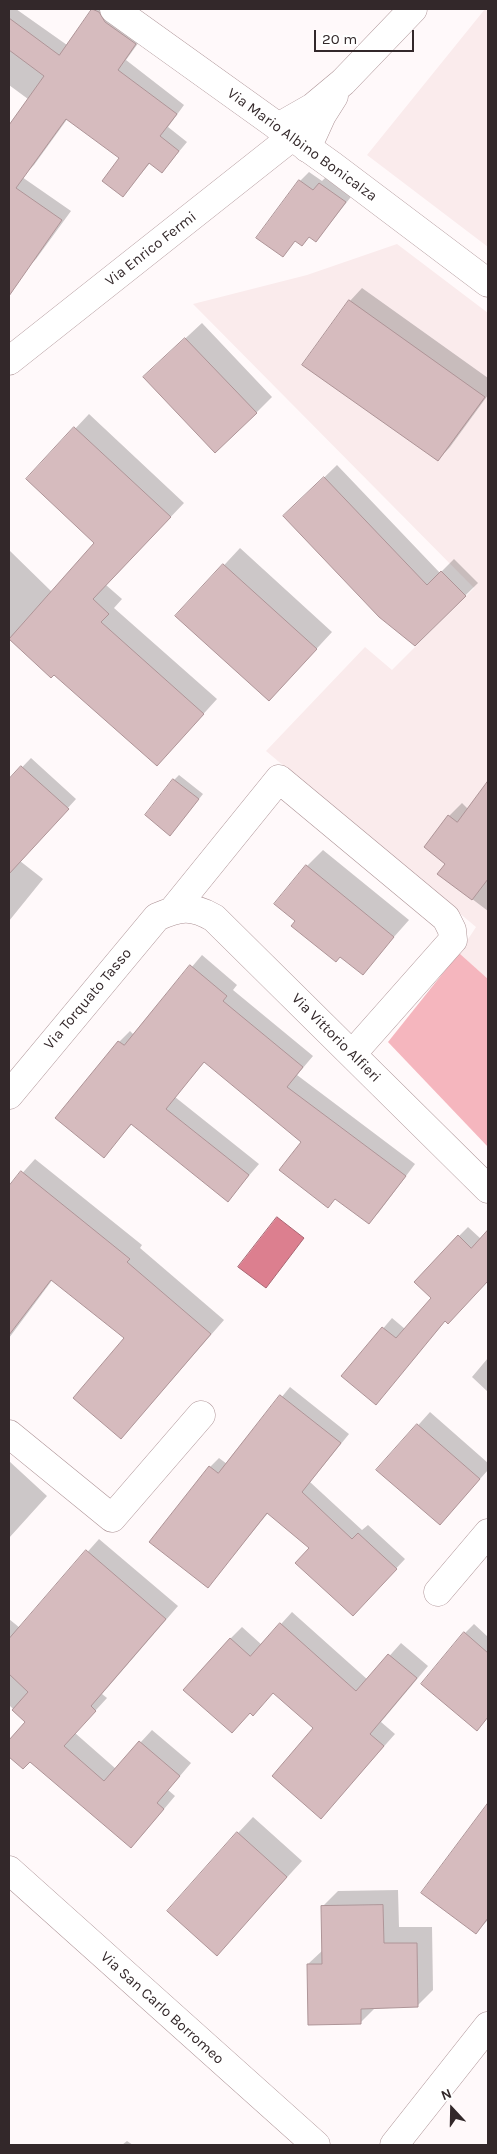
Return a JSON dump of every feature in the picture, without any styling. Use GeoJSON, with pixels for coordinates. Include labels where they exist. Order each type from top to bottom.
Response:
{"type":"FeatureCollection","features":[{"type":"Feature","properties":{"kind":"street","name":"Via Mario Albino Bonicalza"},"geometry":{"type":"LineString","coordinates":[[114,9],[293,138],[488,283]]}},
{"type":"Feature","properties":{"kind":"street","name":"Via Enrico Fermi"},"geometry":{"type":"LineString","coordinates":[[9,361],[293,138],[313,107],[343,82],[413,9]]}},
{"type":"Feature","properties":{"kind":"street"},"geometry":{"type":"LineString","coordinates":[[173,910],[279,779],[446,918],[452,930],[453,940],[353,1054]]}},
{"type":"Feature","properties":{"kind":"street","name":"Via Vittorio Alfieri"},"geometry":{"type":"LineString","coordinates":[[173,910],[198,909],[214,918],[488,1189]]}},
{"type":"Feature","properties":{"kind":"street","name":"Via Torquato Tasso"},"geometry":{"type":"LineString","coordinates":[[9,1096],[157,917],[173,910]]}},
{"type":"Feature","properties":{"kind":"street"},"geometry":{"type":"LineString","coordinates":[[9,1434],[112,1518],[201,1415]]}},
{"type":"Feature","properties":{"kind":"street"},"geometry":{"type":"LineString","coordinates":[[438,1592],[488,1533]]}},
{"type":"Feature","properties":{"kind":"street","name":"Via San Carlo Borromeo"},"geometry":{"type":"LineString","coordinates":[[9,1870],[316,2145]]}},
{"type":"Feature","properties":{"kind":"street"},"geometry":{"type":"LineString","coordinates":[[394,2145],[488,2026]]}},
{"type":"Feature","properties":{"kind":"shaded area"},"geometry":{"type":"Polygon","coordinates":[[[485,9],[488,9],[488,247],[367,155],[485,9]]]}},
{"type":"Feature","properties":{"kind":"shaded area"},"geometry":{"type":"Polygon","coordinates":[[[397,244],[488,313],[488,979],[459,953],[476,927],[266,751],[365,647],[392,670],[474,588],[193,304],[307,275],[397,244]]]}},
{"type":"Feature","properties":{"kind":"shaded area"},"geometry":{"type":"Polygon","coordinates":[[[459,953],[488,979],[488,1147],[388,1042],[459,953]]]}},
{"type":"Feature","properties":{"kind":"shaded area"},"geometry":{"type":"Polygon","coordinates":[[[277,1217],[304,1238],[266,1288],[238,1267],[277,1217]]]}},
{"type":"Feature","properties":{"kind":"building"},"geometry":{"type":"Polygon","coordinates":[[[92,9],[99,12],[105,22],[136,44],[118,70],[177,114],[160,136],[179,151],[162,173],[149,163],[123,197],[102,181],[119,158],[66,119],[16,188],[62,220],[9,296],[9,125],[44,76],[9,50],[9,18],[59,55],[92,9]]]}},
{"type":"Feature","properties":{"kind":"building"},"geometry":{"type":"Polygon","coordinates":[[[299,180],[313,190],[319,183],[346,202],[316,242],[309,237],[302,246],[295,241],[283,257],[256,238],[299,180]]]}},
{"type":"Feature","properties":{"kind":"building"},"geometry":{"type":"Polygon","coordinates":[[[349,300],[485,397],[438,461],[302,365],[349,300]]]}},
{"type":"Feature","properties":{"kind":"building"},"geometry":{"type":"Polygon","coordinates":[[[185,338],[257,413],[215,453],[143,377],[185,338]]]}},
{"type":"Feature","properties":{"kind":"building"},"geometry":{"type":"Polygon","coordinates":[[[74,427],[171,517],[93,599],[109,614],[101,622],[204,714],[157,766],[54,675],[51,678],[9,639],[94,543],[26,479],[74,427]]]}},
{"type":"Feature","properties":{"kind":"building"},"geometry":{"type":"Polygon","coordinates":[[[324,477],[427,585],[441,571],[466,596],[415,646],[379,617],[283,516],[324,477]]]}},
{"type":"Feature","properties":{"kind":"building"},"geometry":{"type":"Polygon","coordinates":[[[223,564],[317,649],[269,701],[175,616],[223,564]]]}},
{"type":"Feature","properties":{"kind":"building"},"geometry":{"type":"Polygon","coordinates":[[[21,766],[69,809],[9,874],[9,779],[21,766]]]}},
{"type":"Feature","properties":{"kind":"building"},"geometry":{"type":"Polygon","coordinates":[[[173,779],[199,799],[170,836],[145,815],[173,779]]]}},
{"type":"Feature","properties":{"kind":"building"},"geometry":{"type":"Polygon","coordinates":[[[488,781],[488,879],[472,900],[437,874],[445,864],[424,847],[448,815],[457,822],[488,781]]]}},
{"type":"Feature","properties":{"kind":"building"},"geometry":{"type":"Polygon","coordinates":[[[306,865],[394,937],[363,975],[340,957],[336,962],[291,926],[295,921],[274,904],[306,865]]]}},
{"type":"Feature","properties":{"kind":"building"},"geometry":{"type":"Polygon","coordinates":[[[190,965],[227,996],[223,1001],[303,1067],[287,1087],[406,1176],[369,1224],[335,1199],[328,1208],[279,1170],[301,1142],[204,1062],[166,1109],[249,1175],[228,1202],[131,1124],[104,1158],[55,1118],[118,1041],[124,1045],[190,965]]]}},
{"type":"Feature","properties":{"kind":"building"},"geometry":{"type":"Polygon","coordinates":[[[21,1171],[130,1259],[127,1262],[211,1334],[121,1439],[73,1398],[124,1338],[51,1280],[9,1335],[9,1186],[21,1171]]]}},
{"type":"Feature","properties":{"kind":"building"},"geometry":{"type":"Polygon","coordinates":[[[488,1230],[488,1281],[448,1324],[445,1321],[376,1405],[341,1376],[382,1327],[396,1338],[431,1298],[414,1282],[458,1235],[471,1248],[488,1230]]]}},
{"type":"Feature","properties":{"kind":"building"},"geometry":{"type":"Polygon","coordinates":[[[280,1395],[341,1443],[302,1492],[352,1539],[358,1533],[397,1569],[353,1616],[295,1563],[309,1548],[267,1513],[208,1588],[149,1542],[209,1466],[218,1473],[280,1395]]]}},
{"type":"Feature","properties":{"kind":"building"},"geometry":{"type":"Polygon","coordinates":[[[417,1424],[480,1479],[440,1525],[376,1470],[417,1424]]]}},
{"type":"Feature","properties":{"kind":"building"},"geometry":{"type":"Polygon","coordinates":[[[86,1550],[166,1619],[91,1706],[96,1711],[64,1746],[104,1781],[139,1741],[180,1776],[157,1803],[164,1809],[131,1848],[30,1762],[23,1769],[9,1757],[9,1740],[25,1722],[12,1710],[28,1692],[9,1674],[9,1639],[86,1550]]]}},
{"type":"Feature","properties":{"kind":"building"},"geometry":{"type":"Polygon","coordinates":[[[280,1623],[356,1691],[388,1654],[417,1678],[370,1734],[384,1746],[321,1819],[272,1776],[313,1728],[273,1693],[253,1716],[250,1713],[232,1733],[183,1690],[230,1638],[250,1656],[280,1623]]]}},
{"type":"Feature","properties":{"kind":"building"},"geometry":{"type":"Polygon","coordinates":[[[464,1632],[488,1653],[488,1717],[477,1731],[421,1684],[464,1632]]]}},
{"type":"Feature","properties":{"kind":"building"},"geometry":{"type":"Polygon","coordinates":[[[488,1803],[488,1918],[476,1934],[421,1893],[488,1803]]]}},
{"type":"Feature","properties":{"kind":"building"},"geometry":{"type":"Polygon","coordinates":[[[237,1832],[287,1877],[217,1956],[167,1911],[237,1832]]]}},
{"type":"Feature","properties":{"kind":"building"},"geometry":{"type":"Polygon","coordinates":[[[383,1905],[384,1943],[417,1943],[418,2007],[361,2009],[361,2024],[308,2025],[307,1964],[322,1964],[321,1906],[383,1905]]]}}]}
